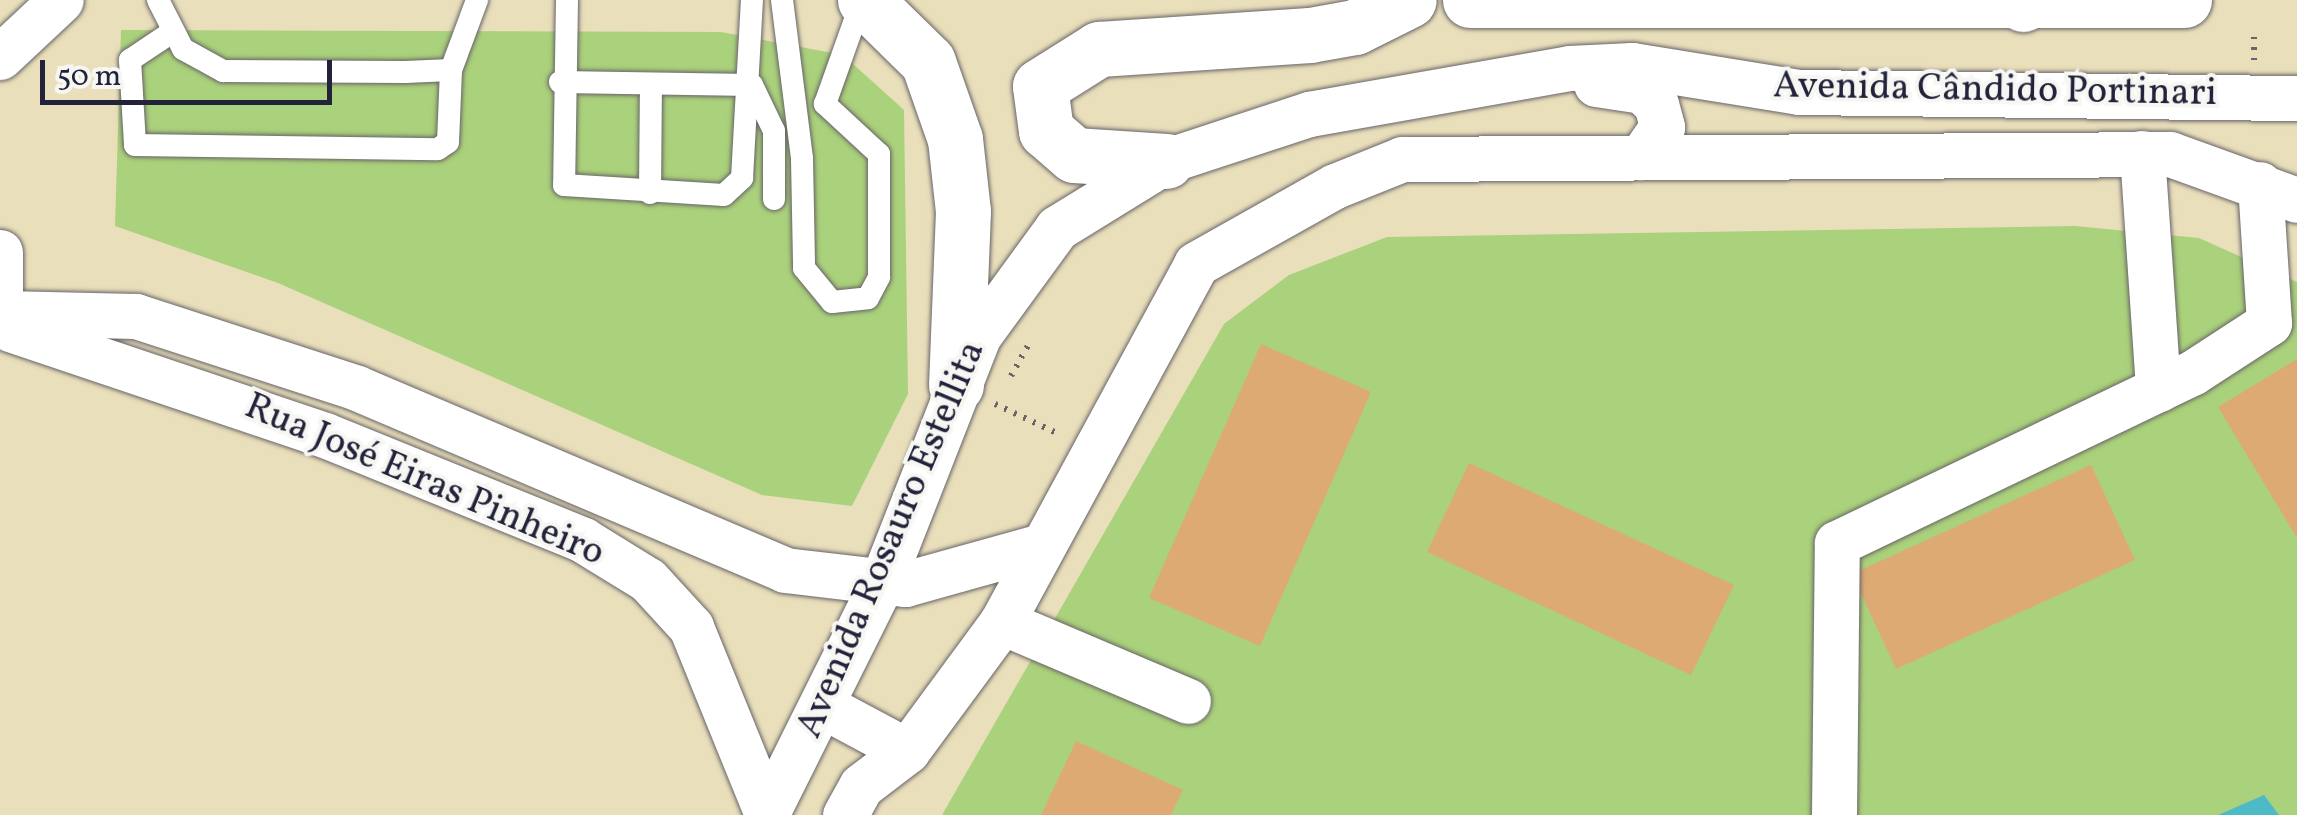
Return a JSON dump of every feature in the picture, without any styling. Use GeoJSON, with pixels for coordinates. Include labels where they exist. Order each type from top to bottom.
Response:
{"type":"FeatureCollection","features":[{"type":"Feature","properties":{"kind":"main road"},"geometry":{"type":"LineString","coordinates":[[863,0],[928,62],[955,139],[977,395]]}},
{"type":"Feature","properties":{"kind":"main road"},"geometry":{"type":"LineString","coordinates":[[1166,161],[1074,155],[1046,132],[1036,110],[1040,86],[1099,48],[1310,36],[1356,27],[1409,0]]}},
{"type":"Feature","properties":{"kind":"main road"},"geometry":{"type":"LineString","coordinates":[[1470,0],[2184,0]]}},
{"type":"Feature","properties":{"kind":"street"},"geometry":{"type":"LineString","coordinates":[[0,57],[61,0]]}},
{"type":"Feature","properties":{"kind":"street","name":"Avenida Cândido Portinari"},"geometry":{"type":"LineString","coordinates":[[1166,161],[1309,114],[1632,65],[1799,92],[2297,98]]}},
{"type":"Feature","properties":{"kind":"street"},"geometry":{"type":"LineString","coordinates":[[1500,82],[1642,90],[1662,128],[1642,157]]}},
{"type":"Feature","properties":{"kind":"street"},"geometry":{"type":"LineString","coordinates":[[1844,155],[1824,129],[1847,110],[2083,108],[2198,95]]}},
{"type":"Feature","properties":{"kind":"street"},"geometry":{"type":"LineString","coordinates":[[2142,154],[2158,390]]}},
{"type":"Feature","properties":{"kind":"street","name":"Avenida Cândido Portinari"},"geometry":{"type":"LineString","coordinates":[[1230,240],[1402,159],[2142,154],[2278,192]]}},
{"type":"Feature","properties":{"kind":"street","name":"Avenida Rosauro Estellita"},"geometry":{"type":"LineString","coordinates":[[766,814],[825,708],[882,582],[977,395],[979,335],[1057,228],[1166,161]]}},
{"type":"Feature","properties":{"kind":"street"},"geometry":{"type":"LineString","coordinates":[[1834,815],[1837,543],[2158,390],[2283,315],[2278,192]]}},
{"type":"Feature","properties":{"kind":"street","name":"Avenida Rosauro Estellita"},"geometry":{"type":"LineString","coordinates":[[845,815],[861,786],[907,751],[1002,622],[1089,448],[1196,264],[1230,240]]}},
{"type":"Feature","properties":{"kind":"street"},"geometry":{"type":"LineString","coordinates":[[0,252],[1,322],[136,316],[357,388],[785,570],[882,582],[954,576],[1041,546]]}},
{"type":"Feature","properties":{"kind":"street","name":"Rua José Eiras Pinheiro"},"geometry":{"type":"LineString","coordinates":[[1,322],[325,435],[583,540],[648,580],[691,627],[766,814]]}},
{"type":"Feature","properties":{"kind":"street"},"geometry":{"type":"LineString","coordinates":[[1002,622],[1188,701]]}},
{"type":"Feature","properties":{"kind":"street"},"geometry":{"type":"LineString","coordinates":[[825,708],[907,751]]}},
{"type":"Feature","properties":{"kind":"lane"},"geometry":{"type":"LineString","coordinates":[[158,0],[169,34],[223,71],[450,70]]}},
{"type":"Feature","properties":{"kind":"lane"},"geometry":{"type":"LineString","coordinates":[[169,34],[130,60],[134,145],[438,149],[448,142],[450,70],[477,0]]}},
{"type":"Feature","properties":{"kind":"lane"},"geometry":{"type":"LineString","coordinates":[[568,0],[560,82],[564,184],[724,194],[737,186],[752,85],[752,0]]}},
{"type":"Feature","properties":{"kind":"lane"},"geometry":{"type":"LineString","coordinates":[[782,0],[802,159],[804,268],[832,302],[868,298],[880,277],[880,154],[825,104],[863,0]]}},
{"type":"Feature","properties":{"kind":"lane"},"geometry":{"type":"LineString","coordinates":[[560,82],[752,85]]}},
{"type":"Feature","properties":{"kind":"lane"},"geometry":{"type":"LineString","coordinates":[[650,192],[651,84]]}},
{"type":"Feature","properties":{"kind":"lane"},"geometry":{"type":"LineString","coordinates":[[752,85],[774,130],[774,199]]}},
{"type":"Feature","properties":{"kind":"path"},"geometry":{"type":"LineString","coordinates":[[1037,327],[977,395],[1089,448]]}},
{"type":"Feature","properties":{"kind":"green space"},"geometry":{"type":"Polygon","coordinates":[[[121,30],[721,32],[843,55],[904,110],[908,394],[852,506],[762,495],[278,283],[115,226],[121,30]]]}},
{"type":"Feature","properties":{"kind":"green space"},"geometry":{"type":"Polygon","coordinates":[[[2075,226],[2199,238],[2297,282],[2297,815],[942,815],[1224,324],[1289,275],[1387,237],[2075,226]]]}},
{"type":"Feature","properties":{"kind":"water"},"geometry":{"type":"Polygon","coordinates":[[[2264,795],[2279,815],[2218,815],[2264,795]]]}},
{"type":"Feature","properties":{"kind":"building"},"geometry":{"type":"Polygon","coordinates":[[[1261,344],[1371,392],[1260,646],[1149,598],[1261,344]]]}},
{"type":"Feature","properties":{"kind":"building"},"geometry":{"type":"Polygon","coordinates":[[[2297,359],[2297,538],[2218,407],[2297,359]]]}},
{"type":"Feature","properties":{"kind":"building"},"geometry":{"type":"Polygon","coordinates":[[[1469,463],[1734,585],[1691,675],[1427,552],[1469,463]]]}},
{"type":"Feature","properties":{"kind":"building"},"geometry":{"type":"Polygon","coordinates":[[[2091,465],[2135,560],[1896,669],[1852,574],[2091,465]]]}},
{"type":"Feature","properties":{"kind":"building"},"geometry":{"type":"Polygon","coordinates":[[[1076,741],[1183,790],[1171,815],[1041,815],[1076,741]]]}}]}
